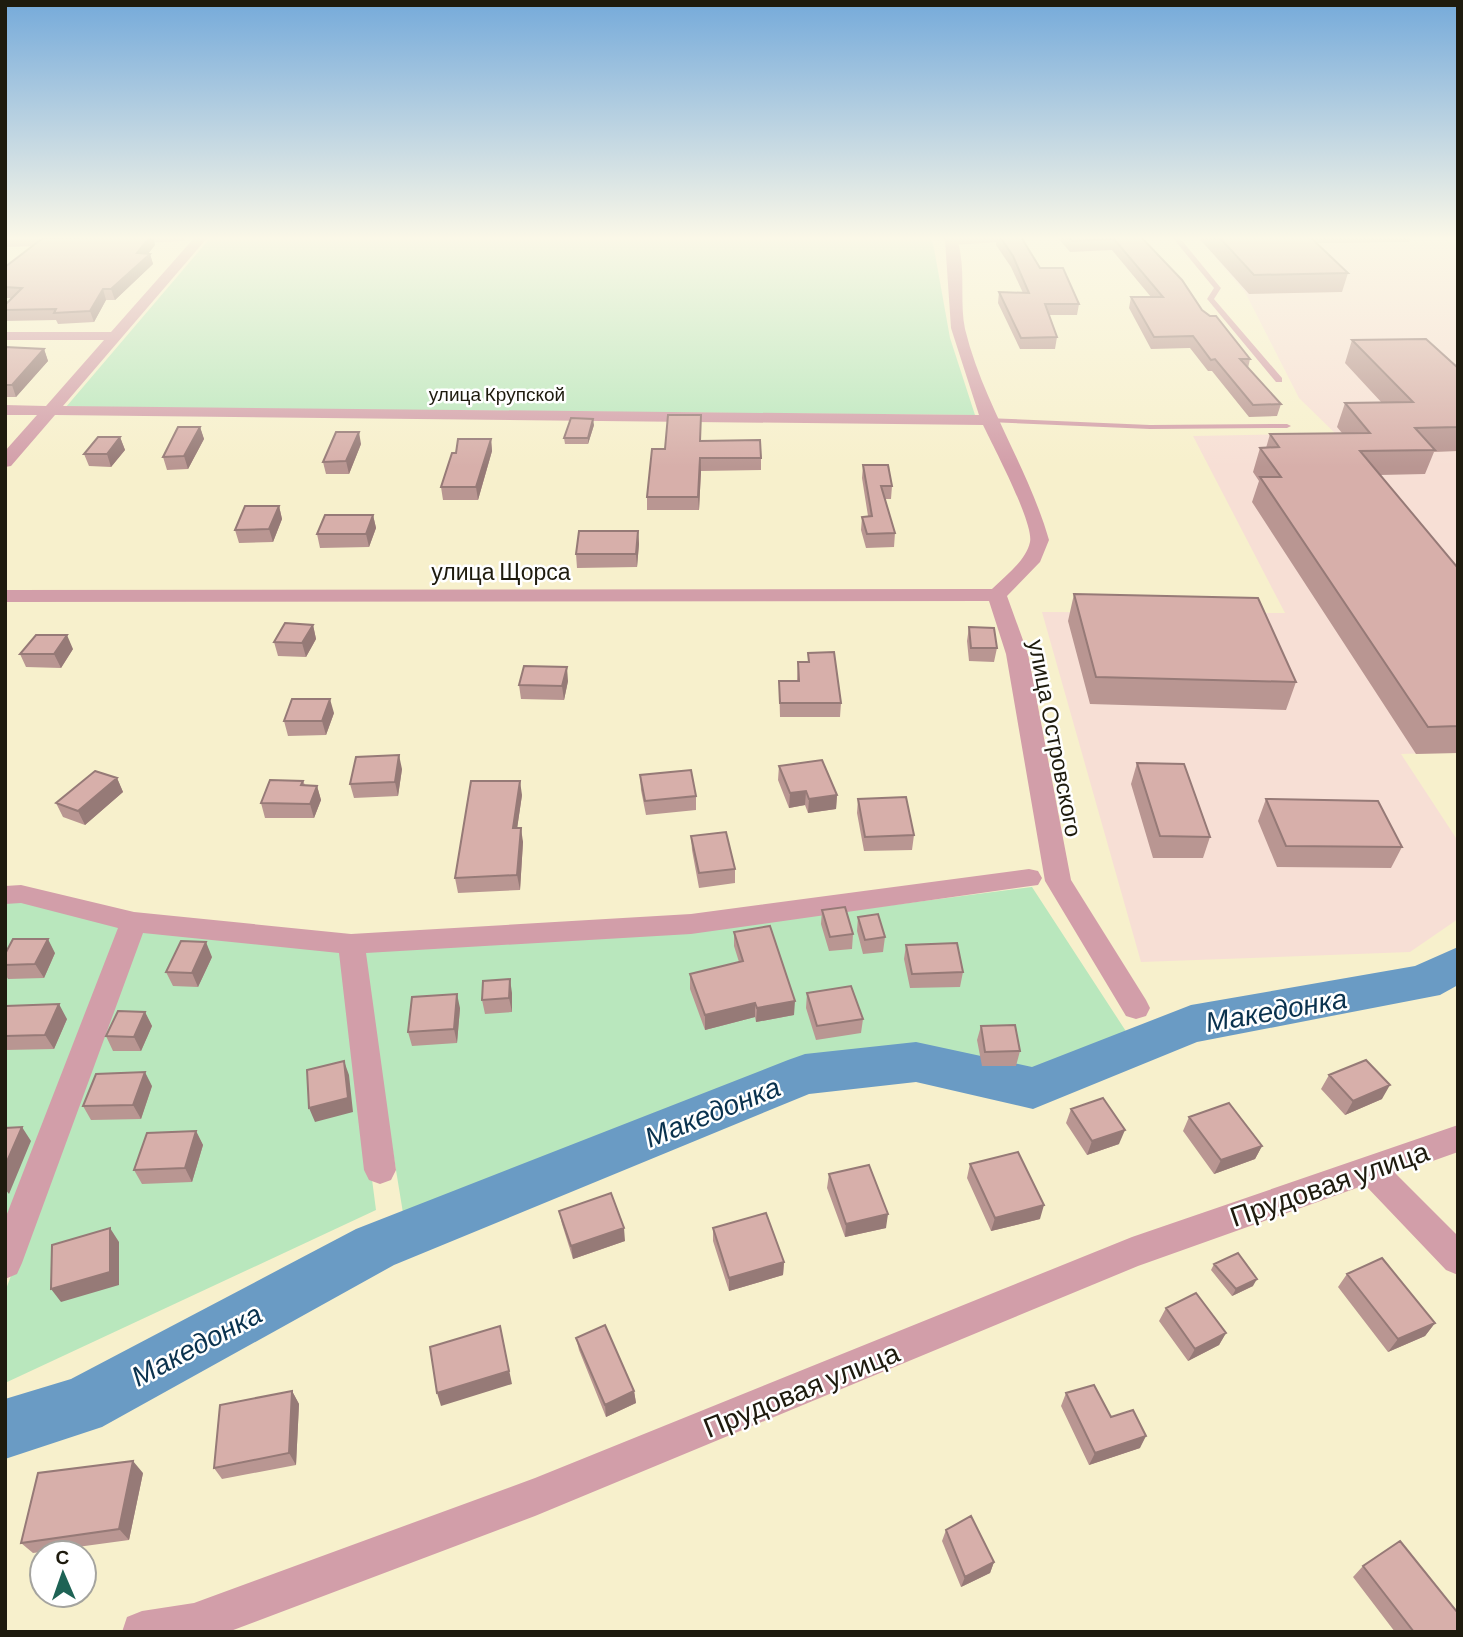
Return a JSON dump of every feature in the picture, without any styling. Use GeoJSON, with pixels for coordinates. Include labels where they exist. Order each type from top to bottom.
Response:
{"type":"FeatureCollection","features":[{"type":"Feature","properties":{"kind":"street"},"geometry":{"type":"LineString","coordinates":[[5,462],[137,313]]}},
{"type":"Feature","properties":{"kind":"street"},"geometry":{"type":"LineString","coordinates":[[957,313],[958,328],[989,420],[1032,512],[1040,540],[1033,558],[997,595]]}},
{"type":"Feature","properties":{"kind":"street"},"geometry":{"type":"LineString","coordinates":[[5,336],[114,336]]}},
{"type":"Feature","properties":{"kind":"street","name":"улица Крупской"},"geometry":{"type":"LineString","coordinates":[[5,410],[989,420]]}},
{"type":"Feature","properties":{"kind":"street","name":"улица Щорса"},"geometry":{"type":"LineString","coordinates":[[5,596],[997,595]]}},
{"type":"Feature","properties":{"kind":"street","name":"улица Островского"},"geometry":{"type":"LineString","coordinates":[[997,595],[1017,654],[1058,881],[1136,1008]]}},
{"type":"Feature","properties":{"kind":"street"},"geometry":{"type":"LineString","coordinates":[[5,895],[21,894],[134,922],[351,944],[691,924],[1029,878]]}},
{"type":"Feature","properties":{"kind":"street"},"geometry":{"type":"LineString","coordinates":[[5,1263],[134,922]]}},
{"type":"Feature","properties":{"kind":"street"},"geometry":{"type":"LineString","coordinates":[[351,944],[380,1170]]}},
{"type":"Feature","properties":{"kind":"street","name":"Прудовая улица"},"geometry":{"type":"LineString","coordinates":[[142,1632],[194,1624],[535,1497],[1132,1253],[1458,1138]]}},
{"type":"Feature","properties":{"kind":"street"},"geometry":{"type":"LineString","coordinates":[[1370,1168],[1458,1259]]}},
{"type":"Feature","properties":{"kind":"lane"},"geometry":{"type":"LineString","coordinates":[[1222,313],[1279,380]]}},
{"type":"Feature","properties":{"kind":"lane"},"geometry":{"type":"LineString","coordinates":[[989,420],[1150,427],[1287,426]]}},
{"type":"Feature","properties":{"kind":"shaded area"},"geometry":{"type":"Polygon","coordinates":[[[1256,313],[1458,313],[1458,752],[1401,754],[1458,841],[1458,919],[1410,952],[1141,962],[1042,612],[1285,613],[1193,436],[1307,434],[1340,438],[1299,398],[1256,313]]]}},
{"type":"Feature","properties":{"kind":"green space"},"geometry":{"type":"Polygon","coordinates":[[[146,313],[946,313],[950,338],[975,415],[66,407],[146,313]]]}},
{"type":"Feature","properties":{"kind":"green space"},"geometry":{"type":"Polygon","coordinates":[[[1032,887],[1131,1039],[1032,1079],[914,1054],[799,1064],[403,1213],[360,949],[693,931],[1032,887]]]}},
{"type":"Feature","properties":{"kind":"green space"},"geometry":{"type":"Polygon","coordinates":[[[17,901],[124,926],[5,1230],[5,902],[17,901]]]}},
{"type":"Feature","properties":{"kind":"green space"},"geometry":{"type":"Polygon","coordinates":[[[139,928],[342,949],[376,1210],[5,1383],[5,1292],[139,928]]]}},
{"type":"Feature","properties":{"kind":"building"},"geometry":{"type":"Polygon","coordinates":[[[1009,313],[1048,313],[1057,337],[1021,338],[1009,313]]]}},
{"type":"Feature","properties":{"kind":"building"},"geometry":{"type":"Polygon","coordinates":[[[1140,313],[1207,313],[1216,316],[1250,359],[1240,359],[1281,404],[1253,405],[1215,359],[1211,360],[1193,336],[1154,337],[1140,313]]]}},
{"type":"Feature","properties":{"kind":"building"},"geometry":{"type":"Polygon","coordinates":[[[1426,339],[1458,368],[1458,427],[1415,428],[1435,450],[1360,451],[1458,568],[1458,726],[1428,727],[1260,477],[1281,477],[1260,448],[1279,447],[1270,434],[1370,433],[1345,403],[1413,402],[1352,340],[1426,339]]]}},
{"type":"Feature","properties":{"kind":"building"},"geometry":{"type":"Polygon","coordinates":[[[5,347],[44,349],[12,385],[5,385],[5,347]]]}},
{"type":"Feature","properties":{"kind":"building"},"geometry":{"type":"Polygon","coordinates":[[[668,415],[701,415],[700,441],[760,440],[761,458],[700,458],[698,497],[647,497],[652,449],[665,449],[668,415]]]}},
{"type":"Feature","properties":{"kind":"building"},"geometry":{"type":"Polygon","coordinates":[[[571,418],[593,419],[588,438],[564,438],[571,418]]]}},
{"type":"Feature","properties":{"kind":"building"},"geometry":{"type":"Polygon","coordinates":[[[178,427],[200,427],[184,456],[163,457],[178,427]]]}},
{"type":"Feature","properties":{"kind":"building"},"geometry":{"type":"Polygon","coordinates":[[[336,432],[359,432],[346,461],[323,462],[336,432]]]}},
{"type":"Feature","properties":{"kind":"building"},"geometry":{"type":"Polygon","coordinates":[[[98,437],[120,437],[107,454],[84,454],[98,437]]]}},
{"type":"Feature","properties":{"kind":"building"},"geometry":{"type":"Polygon","coordinates":[[[458,439],[491,439],[476,487],[441,487],[452,453],[456,453],[458,439]]]}},
{"type":"Feature","properties":{"kind":"building"},"geometry":{"type":"Polygon","coordinates":[[[863,465],[888,465],[892,486],[881,486],[895,533],[867,534],[862,517],[872,516],[863,465]]]}},
{"type":"Feature","properties":{"kind":"building"},"geometry":{"type":"Polygon","coordinates":[[[245,506],[279,506],[269,529],[235,530],[245,506]]]}},
{"type":"Feature","properties":{"kind":"building"},"geometry":{"type":"Polygon","coordinates":[[[325,515],[373,515],[366,534],[317,534],[325,515]]]}},
{"type":"Feature","properties":{"kind":"building"},"geometry":{"type":"Polygon","coordinates":[[[579,531],[638,531],[636,554],[576,554],[579,531]]]}},
{"type":"Feature","properties":{"kind":"building"},"geometry":{"type":"Polygon","coordinates":[[[1074,594],[1258,598],[1296,682],[1096,677],[1074,594]]]}},
{"type":"Feature","properties":{"kind":"building"},"geometry":{"type":"Polygon","coordinates":[[[285,623],[313,625],[302,643],[274,642],[285,623]]]}},
{"type":"Feature","properties":{"kind":"building"},"geometry":{"type":"Polygon","coordinates":[[[969,627],[994,628],[997,648],[971,648],[969,627]]]}},
{"type":"Feature","properties":{"kind":"building"},"geometry":{"type":"Polygon","coordinates":[[[36,635],[67,635],[54,654],[20,654],[36,635]]]}},
{"type":"Feature","properties":{"kind":"building"},"geometry":{"type":"Polygon","coordinates":[[[834,652],[841,703],[780,703],[779,681],[799,681],[798,662],[809,662],[808,653],[834,652]]]}},
{"type":"Feature","properties":{"kind":"building"},"geometry":{"type":"Polygon","coordinates":[[[524,666],[567,667],[562,686],[519,685],[524,666]]]}},
{"type":"Feature","properties":{"kind":"building"},"geometry":{"type":"Polygon","coordinates":[[[292,699],[330,699],[322,721],[284,721],[292,699]]]}},
{"type":"Feature","properties":{"kind":"building"},"geometry":{"type":"Polygon","coordinates":[[[399,755],[395,782],[350,784],[356,757],[399,755]]]}},
{"type":"Feature","properties":{"kind":"building"},"geometry":{"type":"Polygon","coordinates":[[[822,760],[837,795],[809,799],[806,791],[790,793],[779,766],[822,760]]]}},
{"type":"Feature","properties":{"kind":"building"},"geometry":{"type":"Polygon","coordinates":[[[1137,763],[1184,764],[1210,837],[1160,836],[1137,763]]]}},
{"type":"Feature","properties":{"kind":"building"},"geometry":{"type":"Polygon","coordinates":[[[691,770],[696,796],[645,801],[640,775],[691,770]]]}},
{"type":"Feature","properties":{"kind":"building"},"geometry":{"type":"Polygon","coordinates":[[[95,771],[117,778],[78,811],[56,803],[95,771]]]}},
{"type":"Feature","properties":{"kind":"building"},"geometry":{"type":"Polygon","coordinates":[[[270,780],[303,781],[301,785],[317,786],[310,804],[261,803],[270,780]]]}},
{"type":"Feature","properties":{"kind":"building"},"geometry":{"type":"Polygon","coordinates":[[[471,781],[520,781],[513,828],[521,828],[517,875],[455,878],[471,781]]]}},
{"type":"Feature","properties":{"kind":"building"},"geometry":{"type":"Polygon","coordinates":[[[906,797],[914,835],[865,837],[858,799],[906,797]]]}},
{"type":"Feature","properties":{"kind":"building"},"geometry":{"type":"Polygon","coordinates":[[[1266,799],[1378,801],[1402,847],[1286,846],[1266,799]]]}},
{"type":"Feature","properties":{"kind":"building"},"geometry":{"type":"Polygon","coordinates":[[[726,832],[735,869],[699,873],[691,836],[726,832]]]}},
{"type":"Feature","properties":{"kind":"building"},"geometry":{"type":"Polygon","coordinates":[[[845,907],[853,934],[830,937],[822,910],[845,907]]]}},
{"type":"Feature","properties":{"kind":"building"},"geometry":{"type":"Polygon","coordinates":[[[878,914],[885,937],[865,940],[858,917],[878,914]]]}},
{"type":"Feature","properties":{"kind":"building"},"geometry":{"type":"Polygon","coordinates":[[[770,926],[795,1001],[757,1008],[755,1003],[705,1015],[690,974],[743,961],[734,932],[770,926]]]}},
{"type":"Feature","properties":{"kind":"building"},"geometry":{"type":"Polygon","coordinates":[[[13,939],[48,939],[35,964],[5,965],[5,954],[13,939]]]}},
{"type":"Feature","properties":{"kind":"building"},"geometry":{"type":"Polygon","coordinates":[[[181,941],[206,942],[192,973],[166,972],[181,941]]]}},
{"type":"Feature","properties":{"kind":"building"},"geometry":{"type":"Polygon","coordinates":[[[957,943],[963,972],[912,974],[906,945],[957,943]]]}},
{"type":"Feature","properties":{"kind":"building"},"geometry":{"type":"Polygon","coordinates":[[[510,979],[509,998],[482,1000],[483,981],[510,979]]]}},
{"type":"Feature","properties":{"kind":"building"},"geometry":{"type":"Polygon","coordinates":[[[851,986],[863,1019],[817,1026],[807,993],[851,986]]]}},
{"type":"Feature","properties":{"kind":"building"},"geometry":{"type":"Polygon","coordinates":[[[457,994],[454,1029],[408,1032],[412,997],[457,994]]]}},
{"type":"Feature","properties":{"kind":"building"},"geometry":{"type":"Polygon","coordinates":[[[59,1004],[45,1035],[5,1036],[6,1006],[59,1004]]]}},
{"type":"Feature","properties":{"kind":"building"},"geometry":{"type":"Polygon","coordinates":[[[118,1011],[145,1012],[134,1037],[106,1036],[118,1011]]]}},
{"type":"Feature","properties":{"kind":"building"},"geometry":{"type":"Polygon","coordinates":[[[1015,1025],[1020,1051],[985,1052],[981,1026],[1015,1025]]]}},
{"type":"Feature","properties":{"kind":"building"},"geometry":{"type":"Polygon","coordinates":[[[1366,1060],[1390,1085],[1353,1101],[1329,1075],[1366,1060]]]}},
{"type":"Feature","properties":{"kind":"building"},"geometry":{"type":"Polygon","coordinates":[[[344,1061],[348,1098],[309,1108],[307,1070],[344,1061]]]}},
{"type":"Feature","properties":{"kind":"building"},"geometry":{"type":"Polygon","coordinates":[[[145,1072],[133,1105],[83,1106],[96,1074],[145,1072]]]}},
{"type":"Feature","properties":{"kind":"building"},"geometry":{"type":"Polygon","coordinates":[[[1103,1098],[1125,1130],[1092,1141],[1071,1109],[1103,1098]]]}},
{"type":"Feature","properties":{"kind":"building"},"geometry":{"type":"Polygon","coordinates":[[[1229,1103],[1262,1146],[1221,1160],[1189,1117],[1229,1103]]]}},
{"type":"Feature","properties":{"kind":"building"},"geometry":{"type":"Polygon","coordinates":[[[22,1127],[5,1166],[5,1128],[22,1127]]]}},
{"type":"Feature","properties":{"kind":"building"},"geometry":{"type":"Polygon","coordinates":[[[196,1131],[185,1168],[134,1170],[147,1133],[196,1131]]]}},
{"type":"Feature","properties":{"kind":"building"},"geometry":{"type":"Polygon","coordinates":[[[1018,1152],[1044,1205],[995,1218],[970,1164],[1018,1152]]]}},
{"type":"Feature","properties":{"kind":"building"},"geometry":{"type":"Polygon","coordinates":[[[869,1165],[888,1214],[846,1224],[829,1174],[869,1165]]]}},
{"type":"Feature","properties":{"kind":"building"},"geometry":{"type":"Polygon","coordinates":[[[611,1193],[624,1228],[571,1246],[559,1211],[611,1193]]]}},
{"type":"Feature","properties":{"kind":"building"},"geometry":{"type":"Polygon","coordinates":[[[766,1213],[784,1262],[729,1278],[713,1228],[766,1213]]]}},
{"type":"Feature","properties":{"kind":"building"},"geometry":{"type":"Polygon","coordinates":[[[110,1228],[110,1272],[51,1289],[52,1245],[110,1228]]]}},
{"type":"Feature","properties":{"kind":"building"},"geometry":{"type":"Polygon","coordinates":[[[1238,1253],[1257,1279],[1236,1289],[1214,1264],[1238,1253]]]}},
{"type":"Feature","properties":{"kind":"building"},"geometry":{"type":"Polygon","coordinates":[[[1382,1258],[1435,1323],[1398,1339],[1347,1274],[1382,1258]]]}},
{"type":"Feature","properties":{"kind":"building"},"geometry":{"type":"Polygon","coordinates":[[[1196,1293],[1226,1333],[1195,1349],[1166,1308],[1196,1293]]]}},
{"type":"Feature","properties":{"kind":"building"},"geometry":{"type":"Polygon","coordinates":[[[605,1325],[634,1391],[605,1405],[576,1338],[605,1325]]]}},
{"type":"Feature","properties":{"kind":"building"},"geometry":{"type":"Polygon","coordinates":[[[500,1326],[509,1371],[437,1393],[430,1347],[500,1326]]]}},
{"type":"Feature","properties":{"kind":"building"},"geometry":{"type":"Polygon","coordinates":[[[1094,1385],[1111,1417],[1133,1410],[1146,1436],[1095,1453],[1066,1393],[1094,1385]]]}},
{"type":"Feature","properties":{"kind":"building"},"geometry":{"type":"Polygon","coordinates":[[[292,1391],[289,1453],[214,1468],[220,1405],[292,1391]]]}},
{"type":"Feature","properties":{"kind":"building"},"geometry":{"type":"Polygon","coordinates":[[[133,1461],[119,1529],[49,1539],[28,1539],[28,1542],[21,1543],[38,1473],[133,1461]]]}},
{"type":"Feature","properties":{"kind":"building"},"geometry":{"type":"Polygon","coordinates":[[[971,1516],[994,1562],[965,1577],[946,1530],[971,1516]]]}},
{"type":"Feature","properties":{"kind":"building"},"geometry":{"type":"Polygon","coordinates":[[[1400,1541],[1458,1613],[1458,1632],[1414,1632],[1363,1566],[1400,1541]]]}},
{"type":"Feature","properties":{"kind":"waterway","name":"Македонка"},"geometry":{"type":"LineString","coordinates":[[5,1429],[81,1406],[375,1247],[805,1074],[916,1062],[1033,1088],[1191,1024],[1424,982],[1458,964]]}}]}
